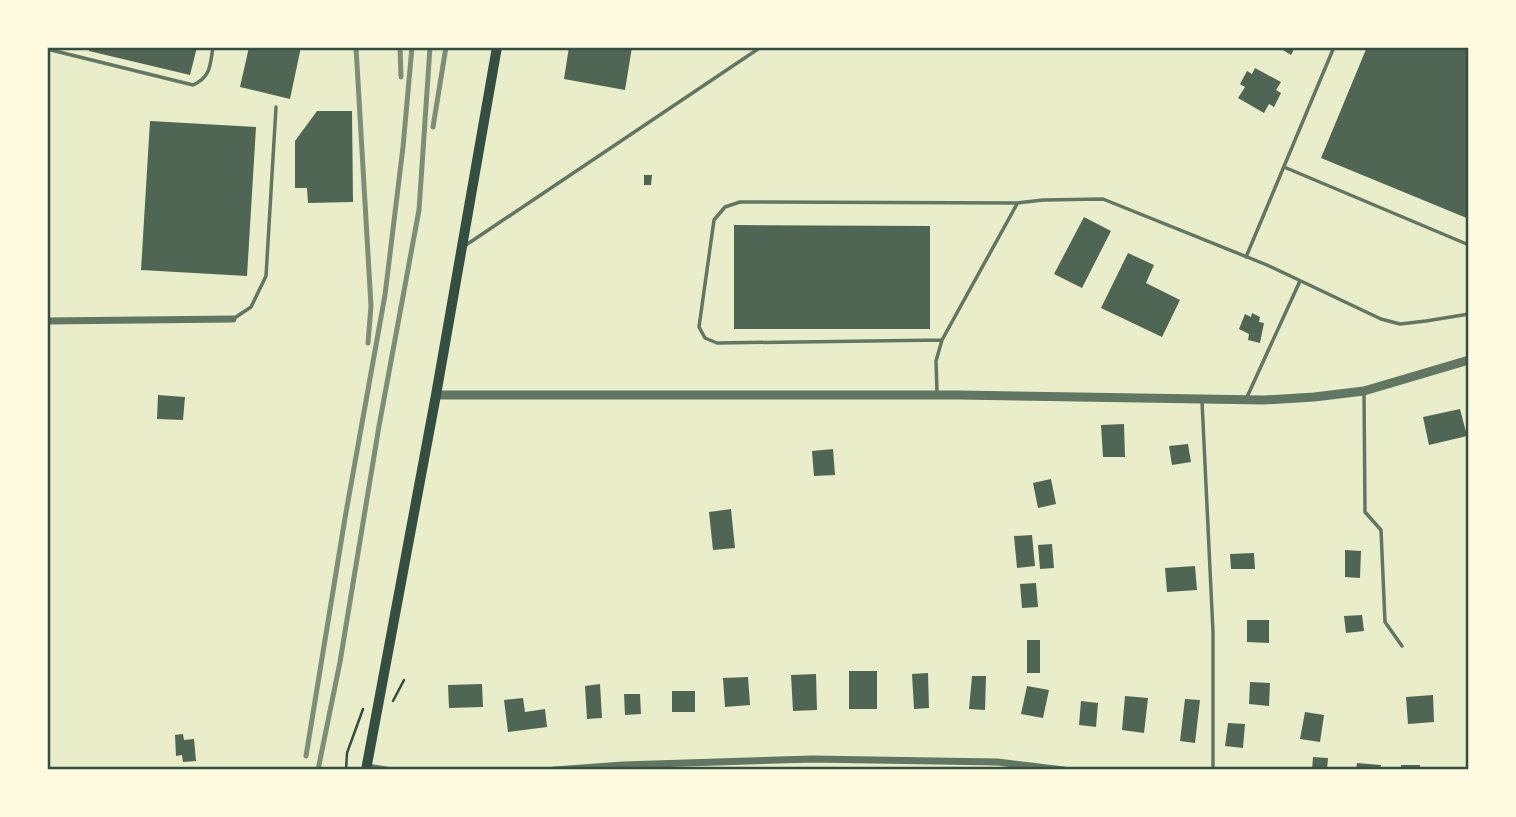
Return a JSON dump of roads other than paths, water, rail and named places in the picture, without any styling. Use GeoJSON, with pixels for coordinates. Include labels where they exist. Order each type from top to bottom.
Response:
{"type":"FeatureCollection","features":[{"type":"Feature","properties":{"kind":"main road"},"geometry":{"type":"LineString","coordinates":[[366,768],[436,395],[496,47]]}},
{"type":"Feature","properties":{"kind":"street"},"geometry":{"type":"LineString","coordinates":[[47,321],[233,319]]}},
{"type":"Feature","properties":{"kind":"street"},"geometry":{"type":"LineString","coordinates":[[436,395],[937,394],[1246,400],[1314,397],[1364,391],[1469,360]]}},
{"type":"Feature","properties":{"kind":"street"},"geometry":{"type":"LineString","coordinates":[[554,770],[812,759],[997,762],[1064,770]]}},
{"type":"Feature","properties":{"kind":"street"},"geometry":{"type":"LineString","coordinates":[[366,768],[386,770]]}},
{"type":"Feature","properties":{"kind":"lane"},"geometry":{"type":"LineString","coordinates":[[47,49],[193,85],[202,81],[209,72],[213,47]]}},
{"type":"Feature","properties":{"kind":"lane"},"geometry":{"type":"LineString","coordinates":[[462,248],[761,47]]}},
{"type":"Feature","properties":{"kind":"lane"},"geometry":{"type":"LineString","coordinates":[[1246,257],[1334,47]]}},
{"type":"Feature","properties":{"kind":"lane"},"geometry":{"type":"LineString","coordinates":[[233,319],[251,307],[266,276],[276,107]]}},
{"type":"Feature","properties":{"kind":"lane"},"geometry":{"type":"LineString","coordinates":[[1283,167],[1469,246]]}},
{"type":"Feature","properties":{"kind":"lane"},"geometry":{"type":"LineString","coordinates":[[942,340],[717,343],[705,338],[699,327],[715,220],[725,207],[740,202],[1017,204],[1042,200],[1103,198],[1246,257],[1381,319],[1400,324],[1469,314]]}},
{"type":"Feature","properties":{"kind":"lane"},"geometry":{"type":"LineString","coordinates":[[937,394],[936,361],[942,340],[1017,204]]}},
{"type":"Feature","properties":{"kind":"lane"},"geometry":{"type":"LineString","coordinates":[[1246,400],[1300,281]]}},
{"type":"Feature","properties":{"kind":"lane"},"geometry":{"type":"LineString","coordinates":[[1364,391],[1365,512],[1381,530],[1385,622],[1402,646]]}},
{"type":"Feature","properties":{"kind":"lane"},"geometry":{"type":"LineString","coordinates":[[1202,399],[1213,632],[1213,770]]}},
{"type":"Feature","properties":{"kind":"railway"},"geometry":{"type":"LineString","coordinates":[[356,47],[371,306],[368,343]]}},
{"type":"Feature","properties":{"kind":"railway"},"geometry":{"type":"LineString","coordinates":[[400,47],[401,77]]}},
{"type":"Feature","properties":{"kind":"railway"},"geometry":{"type":"LineString","coordinates":[[306,756],[385,295],[412,47]]}},
{"type":"Feature","properties":{"kind":"railway"},"geometry":{"type":"LineString","coordinates":[[318,770],[340,662],[379,426],[419,210],[430,47]]}},
{"type":"Feature","properties":{"kind":"railway"},"geometry":{"type":"LineString","coordinates":[[433,127],[446,47]]}}]}
